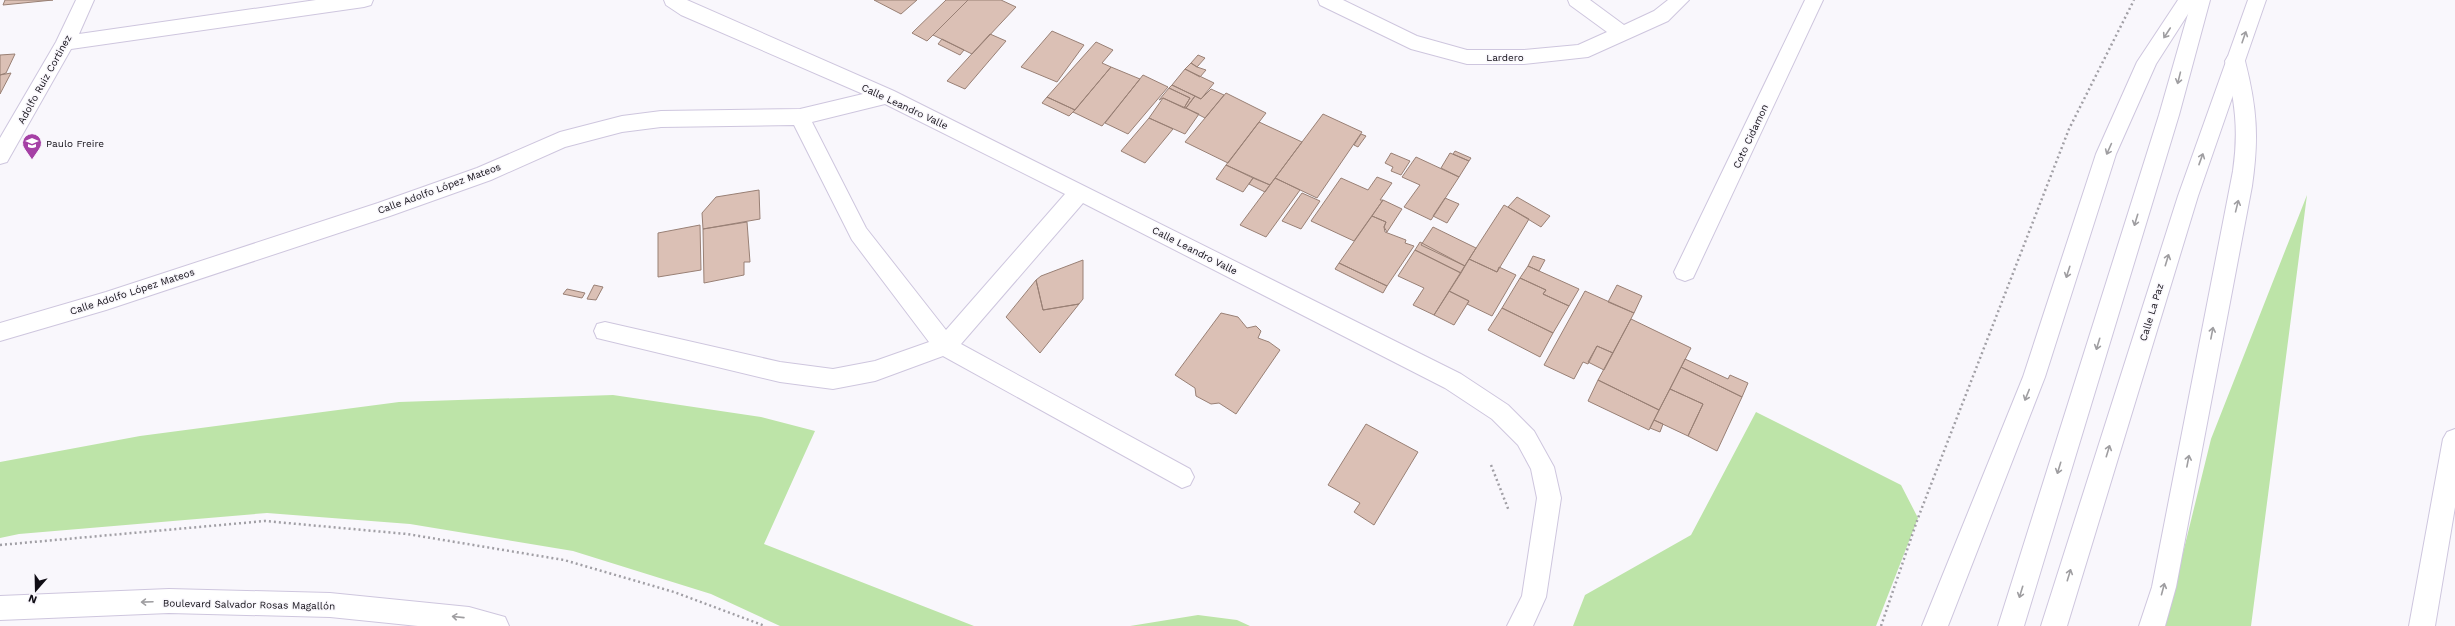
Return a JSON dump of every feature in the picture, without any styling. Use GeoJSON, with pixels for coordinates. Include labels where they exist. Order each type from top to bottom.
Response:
{"type":"FeatureCollection","features":[{"type":"Feature","properties":{"kind":"main road","name":"Adolfo Ruiz Cortinez"},"geometry":{"type":"LineString","coordinates":[[0,156],[65,42],[85,0]]}},
{"type":"Feature","properties":{"kind":"main road"},"geometry":{"type":"LineString","coordinates":[[65,42],[364,0]]}},
{"type":"Feature","properties":{"kind":"main road","name":"Calle Leandro Valle"},"geometry":{"type":"LineString","coordinates":[[673,0],[688,10],[887,96],[1080,192],[1453,381],[1500,412],[1526,438],[1542,467],[1549,498],[1534,597],[1520,626]]}},
{"type":"Feature","properties":{"kind":"main road","name":"Lardero"},"geometry":{"type":"LineString","coordinates":[[1327,0],[1411,42],[1466,57],[1524,58],[1581,52],[1661,16],[1680,0]]}},
{"type":"Feature","properties":{"kind":"main road"},"geometry":{"type":"LineString","coordinates":[[1578,0],[1622,33]]}},
{"type":"Feature","properties":{"kind":"main road","name":"Coto Cidamon"},"geometry":{"type":"LineString","coordinates":[[1685,272],[1814,0]]}},
{"type":"Feature","properties":{"kind":"main road"},"geometry":{"type":"LineString","coordinates":[[1934,626],[2034,377],[2106,154],[2147,62],[2188,0]]}},
{"type":"Feature","properties":{"kind":"main road"},"geometry":{"type":"LineString","coordinates":[[2011,626],[2147,182],[2169,115],[2187,45],[2201,0]]}},
{"type":"Feature","properties":{"kind":"main road","name":"Calle La Paz"},"geometry":{"type":"LineString","coordinates":[[2054,626],[2188,196],[2257,0]]}},
{"type":"Feature","properties":{"kind":"main road"},"geometry":{"type":"LineString","coordinates":[[2152,626],[2164,587],[2231,232],[2239,199],[2245,154],[2246,110],[2235,61]]}},
{"type":"Feature","properties":{"kind":"main road","name":"Calle Adolfo López Mateos"},"geometry":{"type":"LineString","coordinates":[[0,332],[106,301],[383,210],[484,174],[560,140],[622,124],[660,119],[800,117],[887,96]]}},
{"type":"Feature","properties":{"kind":"main road"},"geometry":{"type":"LineString","coordinates":[[800,117],[859,234],[946,346],[1182,477]]}},
{"type":"Feature","properties":{"kind":"main road"},"geometry":{"type":"LineString","coordinates":[[605,330],[780,372],[833,379],[875,371],[946,346],[1080,192]]}},
{"type":"Feature","properties":{"kind":"main road"},"geometry":{"type":"LineString","coordinates":[[2422,626],[2455,439]]}},
{"type":"Feature","properties":{"kind":"main road","name":"Boulevard Salvador Rosas Magallón"},"geometry":{"type":"LineString","coordinates":[[0,608],[169,601],[330,605],[469,618],[496,626]]}},
{"type":"Feature","properties":{"kind":"path"},"geometry":{"type":"LineString","coordinates":[[1881,626],[1918,518],[2069,129],[2134,0]]}},
{"type":"Feature","properties":{"kind":"path"},"geometry":{"type":"LineString","coordinates":[[0,545],[265,521],[407,534],[564,560],[674,592],[765,626]]}},
{"type":"Feature","properties":{"kind":"green space"},"geometry":{"type":"Polygon","coordinates":[[[2307,195],[2251,626],[2165,626],[2211,439],[2307,195]]]}},
{"type":"Feature","properties":{"kind":"green space"},"geometry":{"type":"Polygon","coordinates":[[[613,395],[761,417],[815,431],[764,544],[974,626],[780,626],[711,594],[573,551],[410,524],[267,513],[19,534],[0,538],[0,462],[140,436],[399,402],[613,395]]]}},
{"type":"Feature","properties":{"kind":"green space"},"geometry":{"type":"Polygon","coordinates":[[[1756,412],[1901,485],[1918,518],[1876,626],[1573,626],[1585,595],[1691,535],[1756,412]]]}},
{"type":"Feature","properties":{"kind":"green space"},"geometry":{"type":"Polygon","coordinates":[[[1198,615],[1237,620],[1250,626],[1130,626],[1198,615]]]}},
{"type":"Feature","properties":{"kind":"building"},"geometry":{"type":"Polygon","coordinates":[[[5,0],[53,0],[3,5],[5,0]]]}},
{"type":"Feature","properties":{"kind":"building"},"geometry":{"type":"Polygon","coordinates":[[[874,0],[917,0],[901,14],[874,0]]]}},
{"type":"Feature","properties":{"kind":"building"},"geometry":{"type":"Polygon","coordinates":[[[946,0],[968,0],[927,41],[912,33],[946,0]]]}},
{"type":"Feature","properties":{"kind":"building"},"geometry":{"type":"Polygon","coordinates":[[[968,0],[1001,0],[1016,7],[972,54],[933,35],[968,0]]]}},
{"type":"Feature","properties":{"kind":"building"},"geometry":{"type":"Polygon","coordinates":[[[1052,31],[1084,45],[1057,82],[1021,67],[1052,31]]]}},
{"type":"Feature","properties":{"kind":"building"},"geometry":{"type":"Polygon","coordinates":[[[990,34],[1006,41],[965,89],[947,81],[990,34]]]}},
{"type":"Feature","properties":{"kind":"building"},"geometry":{"type":"Polygon","coordinates":[[[942,39],[964,50],[960,55],[938,44],[942,39]]]}},
{"type":"Feature","properties":{"kind":"building"},"geometry":{"type":"Polygon","coordinates":[[[1096,42],[1113,50],[1102,63],[1111,67],[1075,110],[1047,97],[1096,42]]]}},
{"type":"Feature","properties":{"kind":"building"},"geometry":{"type":"Polygon","coordinates":[[[15,54],[6,73],[0,75],[0,55],[15,54]]]}},
{"type":"Feature","properties":{"kind":"building"},"geometry":{"type":"Polygon","coordinates":[[[1198,55],[1205,58],[1197,67],[1191,63],[1198,55]]]}},
{"type":"Feature","properties":{"kind":"building"},"geometry":{"type":"Polygon","coordinates":[[[1191,63],[1206,70],[1200,77],[1185,69],[1191,63]]]}},
{"type":"Feature","properties":{"kind":"building"},"geometry":{"type":"Polygon","coordinates":[[[1111,67],[1140,79],[1102,126],[1073,112],[1111,67]]]}},
{"type":"Feature","properties":{"kind":"building"},"geometry":{"type":"Polygon","coordinates":[[[1185,69],[1214,83],[1201,99],[1172,85],[1185,69]]]}},
{"type":"Feature","properties":{"kind":"building"},"geometry":{"type":"Polygon","coordinates":[[[11,73],[0,94],[0,75],[11,73]]]}},
{"type":"Feature","properties":{"kind":"building"},"geometry":{"type":"Polygon","coordinates":[[[1143,75],[1168,87],[1128,134],[1105,123],[1143,75]]]}},
{"type":"Feature","properties":{"kind":"building"},"geometry":{"type":"Polygon","coordinates":[[[1172,85],[1195,96],[1186,108],[1184,108],[1190,98],[1169,88],[1172,85]]]}},
{"type":"Feature","properties":{"kind":"building"},"geometry":{"type":"Polygon","coordinates":[[[1169,88],[1190,98],[1184,108],[1163,98],[1159,100],[1169,88]]]}},
{"type":"Feature","properties":{"kind":"building"},"geometry":{"type":"Polygon","coordinates":[[[1211,89],[1224,95],[1205,118],[1186,108],[1195,96],[1201,99],[1211,89]]]}},
{"type":"Feature","properties":{"kind":"building"},"geometry":{"type":"Polygon","coordinates":[[[1226,93],[1266,113],[1228,163],[1185,142],[1226,93]]]}},
{"type":"Feature","properties":{"kind":"building"},"geometry":{"type":"Polygon","coordinates":[[[1047,97],[1075,110],[1069,116],[1042,103],[1047,97]]]}},
{"type":"Feature","properties":{"kind":"building"},"geometry":{"type":"Polygon","coordinates":[[[1163,98],[1199,114],[1185,134],[1149,118],[1163,98]]]}},
{"type":"Feature","properties":{"kind":"building"},"geometry":{"type":"Polygon","coordinates":[[[1323,114],[1362,132],[1317,198],[1275,178],[1323,114]]]}},
{"type":"Feature","properties":{"kind":"building"},"geometry":{"type":"Polygon","coordinates":[[[1149,118],[1173,129],[1145,163],[1121,151],[1149,118]]]}},
{"type":"Feature","properties":{"kind":"building"},"geometry":{"type":"Polygon","coordinates":[[[1259,122],[1302,142],[1270,185],[1226,165],[1259,122]]]}},
{"type":"Feature","properties":{"kind":"building"},"geometry":{"type":"Polygon","coordinates":[[[1361,134],[1366,136],[1358,147],[1354,145],[1361,134]]]}},
{"type":"Feature","properties":{"kind":"building"},"geometry":{"type":"Polygon","coordinates":[[[1455,151],[1471,158],[1469,161],[1453,154],[1455,151]]]}},
{"type":"Feature","properties":{"kind":"building"},"geometry":{"type":"Polygon","coordinates":[[[1391,153],[1410,161],[1401,175],[1391,171],[1393,167],[1385,163],[1391,153]]]}},
{"type":"Feature","properties":{"kind":"building"},"geometry":{"type":"Polygon","coordinates":[[[1450,153],[1469,161],[1459,177],[1441,168],[1450,153]]]}},
{"type":"Feature","properties":{"kind":"building"},"geometry":{"type":"Polygon","coordinates":[[[1416,157],[1459,177],[1431,220],[1404,207],[1420,185],[1402,177],[1416,157]]]}},
{"type":"Feature","properties":{"kind":"building"},"geometry":{"type":"Polygon","coordinates":[[[1226,165],[1253,178],[1243,192],[1216,179],[1226,165]]]}},
{"type":"Feature","properties":{"kind":"building"},"geometry":{"type":"Polygon","coordinates":[[[1377,177],[1392,183],[1380,200],[1383,200],[1354,241],[1311,221],[1341,178],[1368,190],[1377,177]]]}},
{"type":"Feature","properties":{"kind":"building"},"geometry":{"type":"Polygon","coordinates":[[[1253,178],[1270,185],[1265,192],[1249,184],[1253,178]]]}},
{"type":"Feature","properties":{"kind":"building"},"geometry":{"type":"Polygon","coordinates":[[[1275,178],[1300,190],[1266,237],[1240,225],[1275,178]]]}},
{"type":"Feature","properties":{"kind":"building"},"geometry":{"type":"Polygon","coordinates":[[[759,190],[760,219],[703,229],[702,213],[716,197],[759,190]]]}},
{"type":"Feature","properties":{"kind":"building"},"geometry":{"type":"Polygon","coordinates":[[[1302,193],[1320,201],[1301,229],[1282,221],[1302,193]]]}},
{"type":"Feature","properties":{"kind":"building"},"geometry":{"type":"Polygon","coordinates":[[[1517,197],[1550,216],[1541,227],[1508,207],[1517,197]]]}},
{"type":"Feature","properties":{"kind":"building"},"geometry":{"type":"Polygon","coordinates":[[[1445,198],[1459,204],[1447,223],[1433,216],[1445,198]]]}},
{"type":"Feature","properties":{"kind":"building"},"geometry":{"type":"Polygon","coordinates":[[[1383,200],[1402,209],[1387,232],[1384,227],[1386,222],[1372,216],[1383,200]]]}},
{"type":"Feature","properties":{"kind":"building"},"geometry":{"type":"Polygon","coordinates":[[[1504,205],[1529,219],[1497,272],[1469,259],[1504,205]]]}},
{"type":"Feature","properties":{"kind":"building"},"geometry":{"type":"Polygon","coordinates":[[[1372,216],[1386,222],[1384,227],[1385,232],[1406,240],[1405,243],[1414,246],[1387,286],[1339,263],[1372,216]]]}},
{"type":"Feature","properties":{"kind":"building"},"geometry":{"type":"Polygon","coordinates":[[[747,222],[750,262],[744,262],[744,275],[704,283],[703,229],[747,222]]]}},
{"type":"Feature","properties":{"kind":"building"},"geometry":{"type":"Polygon","coordinates":[[[700,225],[701,270],[658,277],[658,233],[700,225]]]}},
{"type":"Feature","properties":{"kind":"building"},"geometry":{"type":"Polygon","coordinates":[[[1433,227],[1476,248],[1465,266],[1421,245],[1433,227]]]}},
{"type":"Feature","properties":{"kind":"building"},"geometry":{"type":"Polygon","coordinates":[[[1420,242],[1465,266],[1461,273],[1415,250],[1420,242]]]}},
{"type":"Feature","properties":{"kind":"building"},"geometry":{"type":"Polygon","coordinates":[[[1415,250],[1461,273],[1434,315],[1413,305],[1424,288],[1398,276],[1415,250]]]}},
{"type":"Feature","properties":{"kind":"building"},"geometry":{"type":"Polygon","coordinates":[[[1533,256],[1545,260],[1539,271],[1528,266],[1533,256]]]}},
{"type":"Feature","properties":{"kind":"building"},"geometry":{"type":"Polygon","coordinates":[[[1469,259],[1497,272],[1499,267],[1516,275],[1492,316],[1467,304],[1469,301],[1449,291],[1469,259]]]}},
{"type":"Feature","properties":{"kind":"building"},"geometry":{"type":"Polygon","coordinates":[[[1083,260],[1083,299],[1079,304],[1043,310],[1036,280],[1041,276],[1083,260]]]}},
{"type":"Feature","properties":{"kind":"building"},"geometry":{"type":"Polygon","coordinates":[[[1339,263],[1387,286],[1383,293],[1335,269],[1339,263]]]}},
{"type":"Feature","properties":{"kind":"building"},"geometry":{"type":"Polygon","coordinates":[[[1528,266],[1579,289],[1569,306],[1543,294],[1546,290],[1520,278],[1528,266]]]}},
{"type":"Feature","properties":{"kind":"building"},"geometry":{"type":"Polygon","coordinates":[[[1520,278],[1546,290],[1543,294],[1569,306],[1553,333],[1502,308],[1520,278]]]}},
{"type":"Feature","properties":{"kind":"building"},"geometry":{"type":"Polygon","coordinates":[[[1036,280],[1043,310],[1079,304],[1040,353],[1006,317],[1036,280]]]}},
{"type":"Feature","properties":{"kind":"building"},"geometry":{"type":"Polygon","coordinates":[[[594,285],[603,287],[596,300],[587,299],[594,285]]]}},
{"type":"Feature","properties":{"kind":"building"},"geometry":{"type":"Polygon","coordinates":[[[1617,285],[1642,296],[1634,313],[1608,302],[1617,285]]]}},
{"type":"Feature","properties":{"kind":"building"},"geometry":{"type":"Polygon","coordinates":[[[567,289],[585,293],[582,298],[563,294],[567,289]]]}},
{"type":"Feature","properties":{"kind":"building"},"geometry":{"type":"Polygon","coordinates":[[[1449,291],[1469,301],[1454,325],[1434,315],[1449,291]]]}},
{"type":"Feature","properties":{"kind":"building"},"geometry":{"type":"Polygon","coordinates":[[[1585,291],[1634,313],[1613,353],[1597,346],[1588,364],[1583,362],[1574,379],[1544,365],[1585,291]]]}},
{"type":"Feature","properties":{"kind":"building"},"geometry":{"type":"Polygon","coordinates":[[[1502,308],[1553,333],[1540,357],[1488,330],[1502,308]]]}},
{"type":"Feature","properties":{"kind":"building"},"geometry":{"type":"Polygon","coordinates":[[[1221,313],[1238,317],[1247,328],[1256,326],[1261,331],[1258,338],[1269,342],[1280,350],[1236,414],[1219,403],[1211,404],[1196,396],[1195,388],[1175,375],[1221,313]]]}},
{"type":"Feature","properties":{"kind":"building"},"geometry":{"type":"Polygon","coordinates":[[[1631,319],[1691,348],[1659,410],[1598,380],[1631,319]]]}},
{"type":"Feature","properties":{"kind":"building"},"geometry":{"type":"Polygon","coordinates":[[[1597,346],[1613,353],[1604,370],[1588,362],[1597,346]]]}},
{"type":"Feature","properties":{"kind":"building"},"geometry":{"type":"Polygon","coordinates":[[[1685,359],[1728,379],[1730,375],[1748,383],[1742,397],[1681,367],[1685,359]]]}},
{"type":"Feature","properties":{"kind":"building"},"geometry":{"type":"Polygon","coordinates":[[[1681,367],[1742,397],[1717,451],[1688,436],[1703,404],[1670,389],[1681,367]]]}},
{"type":"Feature","properties":{"kind":"building"},"geometry":{"type":"Polygon","coordinates":[[[1598,380],[1659,410],[1649,430],[1588,401],[1598,380]]]}},
{"type":"Feature","properties":{"kind":"building"},"geometry":{"type":"Polygon","coordinates":[[[1670,389],[1703,404],[1688,436],[1654,420],[1670,389]]]}},
{"type":"Feature","properties":{"kind":"building"},"geometry":{"type":"Polygon","coordinates":[[[1654,420],[1663,424],[1660,432],[1650,428],[1654,420]]]}},
{"type":"Feature","properties":{"kind":"building"},"geometry":{"type":"Polygon","coordinates":[[[1366,424],[1418,452],[1374,525],[1354,512],[1360,503],[1328,485],[1366,424]]]}},
{"type":"Feature","properties":{"kind":"place","name":"Paulo Freire"},"geometry":{"type":"Point","coordinates":[32,160]}}]}
